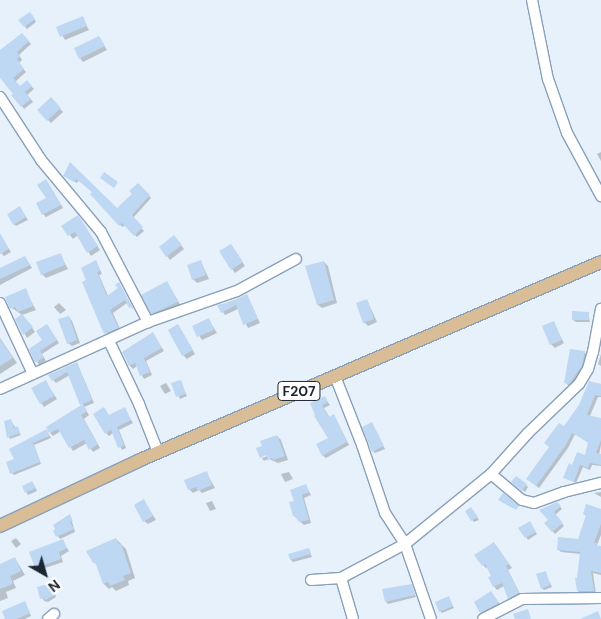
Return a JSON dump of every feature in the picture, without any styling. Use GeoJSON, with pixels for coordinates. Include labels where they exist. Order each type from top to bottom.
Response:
{"type":"FeatureCollection","features":[{"type":"Feature","properties":{"kind":"main road","name":"F207"},"geometry":{"type":"LineString","coordinates":[[0,526],[158,452],[601,262]]}},
{"type":"Feature","properties":{"kind":"street"},"geometry":{"type":"LineString","coordinates":[[532,0],[548,79],[567,133],[601,196]]}},
{"type":"Feature","properties":{"kind":"street"},"geometry":{"type":"LineString","coordinates":[[0,97],[41,160],[101,232],[148,322]]}},
{"type":"Feature","properties":{"kind":"street"},"geometry":{"type":"LineString","coordinates":[[0,390],[148,322],[237,291],[296,260]]}},
{"type":"Feature","properties":{"kind":"street"},"geometry":{"type":"LineString","coordinates":[[0,303],[33,374]]}},
{"type":"Feature","properties":{"kind":"street"},"geometry":{"type":"LineString","coordinates":[[310,580],[341,578],[405,544],[491,474],[528,433],[579,384],[588,369],[593,352],[601,309]]}},
{"type":"Feature","properties":{"kind":"street"},"geometry":{"type":"LineString","coordinates":[[109,340],[139,404],[158,452]]}},
{"type":"Feature","properties":{"kind":"street"},"geometry":{"type":"LineString","coordinates":[[335,376],[362,444],[385,513],[405,544],[430,619]]}},
{"type":"Feature","properties":{"kind":"street"},"geometry":{"type":"LineString","coordinates":[[491,474],[522,500],[534,503],[564,492],[601,484]]}},
{"type":"Feature","properties":{"kind":"street"},"geometry":{"type":"LineString","coordinates":[[341,578],[353,619]]}},
{"type":"Feature","properties":{"kind":"street"},"geometry":{"type":"LineString","coordinates":[[483,619],[522,599],[601,598]]}},
{"type":"Feature","properties":{"kind":"building"},"geometry":{"type":"Polygon","coordinates":[[[30,12],[35,19],[24,27],[18,20],[30,12]]]}},
{"type":"Feature","properties":{"kind":"building"},"geometry":{"type":"Polygon","coordinates":[[[83,16],[87,26],[60,37],[56,27],[83,16]]]}},
{"type":"Feature","properties":{"kind":"building"},"geometry":{"type":"Polygon","coordinates":[[[22,33],[29,41],[17,52],[20,56],[17,59],[24,69],[13,78],[20,86],[27,80],[32,86],[25,92],[31,99],[21,107],[0,78],[0,50],[22,33]]]}},
{"type":"Feature","properties":{"kind":"building"},"geometry":{"type":"Polygon","coordinates":[[[99,36],[105,46],[79,59],[74,48],[99,36]]]}},
{"type":"Feature","properties":{"kind":"building"},"geometry":{"type":"Polygon","coordinates":[[[51,97],[61,108],[47,121],[37,110],[51,97]]]}},
{"type":"Feature","properties":{"kind":"building"},"geometry":{"type":"Polygon","coordinates":[[[70,162],[117,208],[132,194],[129,191],[138,183],[150,195],[132,215],[143,227],[134,236],[122,223],[119,226],[90,194],[92,192],[76,179],[74,182],[63,176],[70,162]]]}},
{"type":"Feature","properties":{"kind":"building"},"geometry":{"type":"Polygon","coordinates":[[[104,172],[118,182],[114,188],[100,178],[104,172]]]}},
{"type":"Feature","properties":{"kind":"building"},"geometry":{"type":"Polygon","coordinates":[[[46,179],[61,205],[42,215],[36,203],[46,198],[37,185],[46,179]]]}},
{"type":"Feature","properties":{"kind":"building"},"geometry":{"type":"Polygon","coordinates":[[[20,206],[26,217],[13,225],[7,214],[20,206]]]}},
{"type":"Feature","properties":{"kind":"building"},"geometry":{"type":"Polygon","coordinates":[[[78,215],[98,246],[87,253],[75,232],[68,236],[61,226],[78,215]]]}},
{"type":"Feature","properties":{"kind":"building"},"geometry":{"type":"Polygon","coordinates":[[[0,233],[9,249],[0,254],[0,233]]]}},
{"type":"Feature","properties":{"kind":"building"},"geometry":{"type":"Polygon","coordinates":[[[174,235],[182,245],[166,257],[159,247],[174,235]]]}},
{"type":"Feature","properties":{"kind":"building"},"geometry":{"type":"Polygon","coordinates":[[[231,244],[243,262],[231,270],[219,251],[231,244]]]}},
{"type":"Feature","properties":{"kind":"building"},"geometry":{"type":"Polygon","coordinates":[[[61,253],[65,265],[41,275],[36,262],[61,253]]]}},
{"type":"Feature","properties":{"kind":"building"},"geometry":{"type":"Polygon","coordinates":[[[25,256],[30,265],[0,279],[0,268],[25,256]]]}},
{"type":"Feature","properties":{"kind":"building"},"geometry":{"type":"Polygon","coordinates":[[[96,260],[100,271],[97,272],[107,296],[118,288],[115,285],[119,282],[132,307],[129,308],[125,300],[110,310],[119,328],[104,334],[82,282],[86,280],[81,268],[96,260]]]}},
{"type":"Feature","properties":{"kind":"building"},"geometry":{"type":"Polygon","coordinates":[[[201,260],[206,275],[192,280],[187,265],[201,260]]]}},
{"type":"Feature","properties":{"kind":"building"},"geometry":{"type":"Polygon","coordinates":[[[324,261],[334,300],[317,305],[305,266],[324,261]]]}},
{"type":"Feature","properties":{"kind":"building"},"geometry":{"type":"Polygon","coordinates":[[[167,281],[178,302],[151,314],[141,295],[167,281]]]}},
{"type":"Feature","properties":{"kind":"building"},"geometry":{"type":"Polygon","coordinates":[[[26,288],[33,306],[18,312],[15,307],[10,309],[5,297],[26,288]]]}},
{"type":"Feature","properties":{"kind":"building"},"geometry":{"type":"Polygon","coordinates":[[[247,294],[258,319],[243,325],[236,305],[221,313],[217,305],[231,302],[247,294]]]}},
{"type":"Feature","properties":{"kind":"building"},"geometry":{"type":"Polygon","coordinates":[[[367,299],[374,319],[363,323],[356,303],[367,299]]]}},
{"type":"Feature","properties":{"kind":"building"},"geometry":{"type":"Polygon","coordinates":[[[572,311],[589,312],[589,320],[572,320],[572,311]]]}},
{"type":"Feature","properties":{"kind":"building"},"geometry":{"type":"Polygon","coordinates":[[[22,314],[33,327],[23,335],[15,319],[22,314]]]}},
{"type":"Feature","properties":{"kind":"building"},"geometry":{"type":"Polygon","coordinates":[[[69,316],[77,340],[67,344],[58,319],[69,316]]]}},
{"type":"Feature","properties":{"kind":"building"},"geometry":{"type":"Polygon","coordinates":[[[209,318],[214,330],[197,337],[192,326],[209,318]]]}},
{"type":"Feature","properties":{"kind":"building"},"geometry":{"type":"Polygon","coordinates":[[[554,321],[562,340],[550,345],[542,326],[554,321]]]}},
{"type":"Feature","properties":{"kind":"building"},"geometry":{"type":"Polygon","coordinates":[[[47,324],[57,340],[40,351],[44,357],[35,363],[29,349],[42,340],[36,331],[47,324]]]}},
{"type":"Feature","properties":{"kind":"building"},"geometry":{"type":"Polygon","coordinates":[[[178,324],[193,350],[182,356],[168,330],[178,324]]]}},
{"type":"Feature","properties":{"kind":"building"},"geometry":{"type":"Polygon","coordinates":[[[153,332],[162,348],[144,358],[150,372],[140,376],[135,363],[129,366],[122,352],[153,332]]]}},
{"type":"Feature","properties":{"kind":"building"},"geometry":{"type":"Polygon","coordinates":[[[0,339],[13,358],[0,366],[0,339]]]}},
{"type":"Feature","properties":{"kind":"building"},"geometry":{"type":"Polygon","coordinates":[[[570,349],[585,351],[582,366],[569,384],[564,383],[570,349]]]}},
{"type":"Feature","properties":{"kind":"building"},"geometry":{"type":"Polygon","coordinates":[[[77,362],[92,400],[80,405],[67,372],[52,381],[48,375],[77,362]]]}},
{"type":"Feature","properties":{"kind":"building"},"geometry":{"type":"Polygon","coordinates":[[[46,380],[54,396],[40,404],[31,388],[46,380]]]}},
{"type":"Feature","properties":{"kind":"building"},"geometry":{"type":"Polygon","coordinates":[[[181,380],[186,394],[176,397],[171,383],[181,380]]]}},
{"type":"Feature","properties":{"kind":"building"},"geometry":{"type":"Polygon","coordinates":[[[589,381],[601,384],[601,396],[595,395],[587,415],[601,418],[601,440],[596,453],[601,454],[601,465],[590,463],[588,468],[580,465],[574,482],[563,478],[569,463],[572,465],[577,452],[585,455],[588,442],[572,433],[566,445],[536,486],[526,479],[549,447],[544,443],[559,423],[564,426],[579,405],[589,381]]]}},
{"type":"Feature","properties":{"kind":"building"},"geometry":{"type":"Polygon","coordinates":[[[325,396],[328,402],[322,405],[329,417],[334,414],[347,442],[322,456],[316,444],[328,438],[314,416],[310,403],[325,396]]]}},
{"type":"Feature","properties":{"kind":"building"},"geometry":{"type":"Polygon","coordinates":[[[83,404],[87,411],[81,415],[98,444],[89,450],[84,440],[69,448],[58,429],[49,433],[46,427],[83,404]]]}},
{"type":"Feature","properties":{"kind":"building"},"geometry":{"type":"Polygon","coordinates":[[[104,407],[109,415],[125,407],[131,420],[117,427],[124,445],[118,448],[111,430],[105,434],[93,414],[104,407]]]}},
{"type":"Feature","properties":{"kind":"building"},"geometry":{"type":"Polygon","coordinates":[[[11,419],[14,428],[18,426],[20,433],[7,438],[4,421],[11,419]]]}},
{"type":"Feature","properties":{"kind":"building"},"geometry":{"type":"Polygon","coordinates":[[[372,422],[384,446],[372,452],[362,427],[372,422]]]}},
{"type":"Feature","properties":{"kind":"building"},"geometry":{"type":"Polygon","coordinates":[[[47,429],[49,436],[33,443],[40,462],[10,474],[6,462],[14,459],[9,449],[47,429]]]}},
{"type":"Feature","properties":{"kind":"building"},"geometry":{"type":"Polygon","coordinates":[[[277,435],[285,456],[273,460],[272,458],[268,460],[266,455],[260,458],[256,448],[262,446],[260,441],[277,435]]]}},
{"type":"Feature","properties":{"kind":"building"},"geometry":{"type":"Polygon","coordinates":[[[207,471],[212,485],[198,491],[196,487],[188,490],[184,480],[207,471]]]}},
{"type":"Feature","properties":{"kind":"building"},"geometry":{"type":"Polygon","coordinates":[[[516,476],[527,484],[522,491],[511,482],[516,476]]]}},
{"type":"Feature","properties":{"kind":"building"},"geometry":{"type":"Polygon","coordinates":[[[32,481],[36,488],[25,493],[22,486],[32,481]]]}},
{"type":"Feature","properties":{"kind":"building"},"geometry":{"type":"Polygon","coordinates":[[[306,484],[309,492],[302,495],[309,520],[299,522],[293,516],[289,502],[294,501],[290,490],[306,484]]]}},
{"type":"Feature","properties":{"kind":"building"},"geometry":{"type":"Polygon","coordinates":[[[503,493],[519,506],[516,510],[498,500],[503,493]]]}},
{"type":"Feature","properties":{"kind":"building"},"geometry":{"type":"Polygon","coordinates":[[[144,499],[153,516],[143,522],[134,505],[144,499]]]}},
{"type":"Feature","properties":{"kind":"building"},"geometry":{"type":"Polygon","coordinates":[[[557,502],[561,506],[554,512],[563,523],[552,532],[544,523],[548,520],[539,510],[557,502]]]}},
{"type":"Feature","properties":{"kind":"building"},"geometry":{"type":"Polygon","coordinates":[[[586,504],[601,509],[601,524],[594,543],[597,543],[596,546],[601,546],[601,573],[591,571],[594,591],[577,591],[575,578],[577,578],[580,552],[557,550],[558,537],[578,539],[586,515],[583,514],[586,504]]]}},
{"type":"Feature","properties":{"kind":"building"},"geometry":{"type":"Polygon","coordinates":[[[471,507],[478,517],[471,521],[465,511],[471,507]]]}},
{"type":"Feature","properties":{"kind":"building"},"geometry":{"type":"Polygon","coordinates":[[[70,514],[73,521],[70,522],[74,529],[56,537],[53,525],[70,514]]]}},
{"type":"Feature","properties":{"kind":"building"},"geometry":{"type":"Polygon","coordinates":[[[530,521],[536,532],[525,538],[518,528],[530,521]]]}},
{"type":"Feature","properties":{"kind":"building"},"geometry":{"type":"Polygon","coordinates":[[[116,538],[119,544],[121,543],[131,573],[123,576],[125,580],[110,586],[108,582],[103,584],[95,562],[93,563],[86,551],[116,538]]]}},
{"type":"Feature","properties":{"kind":"building"},"geometry":{"type":"Polygon","coordinates":[[[63,539],[67,548],[59,552],[61,559],[35,568],[29,552],[63,539]]]}},
{"type":"Feature","properties":{"kind":"building"},"geometry":{"type":"Polygon","coordinates":[[[494,542],[509,564],[506,566],[519,593],[508,599],[502,583],[493,587],[488,577],[491,576],[485,564],[482,566],[474,555],[494,542]]]}},
{"type":"Feature","properties":{"kind":"building"},"geometry":{"type":"Polygon","coordinates":[[[309,548],[311,554],[290,560],[288,554],[309,548]]]}},
{"type":"Feature","properties":{"kind":"building"},"geometry":{"type":"Polygon","coordinates":[[[15,557],[21,571],[10,576],[13,584],[0,589],[0,564],[15,557]]]}},
{"type":"Feature","properties":{"kind":"building"},"geometry":{"type":"Polygon","coordinates":[[[546,571],[550,585],[541,589],[536,574],[546,571]]]}},
{"type":"Feature","properties":{"kind":"building"},"geometry":{"type":"Polygon","coordinates":[[[51,583],[55,595],[45,600],[44,598],[40,599],[37,587],[51,583]]]}},
{"type":"Feature","properties":{"kind":"building"},"geometry":{"type":"Polygon","coordinates":[[[412,584],[415,595],[385,602],[382,589],[412,584]]]}},
{"type":"Feature","properties":{"kind":"building"},"geometry":{"type":"Polygon","coordinates":[[[491,591],[499,603],[480,613],[474,602],[491,591]]]}},
{"type":"Feature","properties":{"kind":"building"},"geometry":{"type":"Polygon","coordinates":[[[449,596],[453,606],[439,612],[435,602],[449,596]]]}},
{"type":"Feature","properties":{"kind":"building"},"geometry":{"type":"Polygon","coordinates":[[[25,601],[30,613],[17,619],[5,619],[2,611],[25,601]]]}},
{"type":"Feature","properties":{"kind":"building"},"geometry":{"type":"Polygon","coordinates":[[[528,609],[531,619],[515,619],[513,614],[528,609]]]}},
{"type":"Feature","properties":{"kind":"building"},"geometry":{"type":"Polygon","coordinates":[[[598,611],[601,619],[580,619],[598,611]]]}}]}
